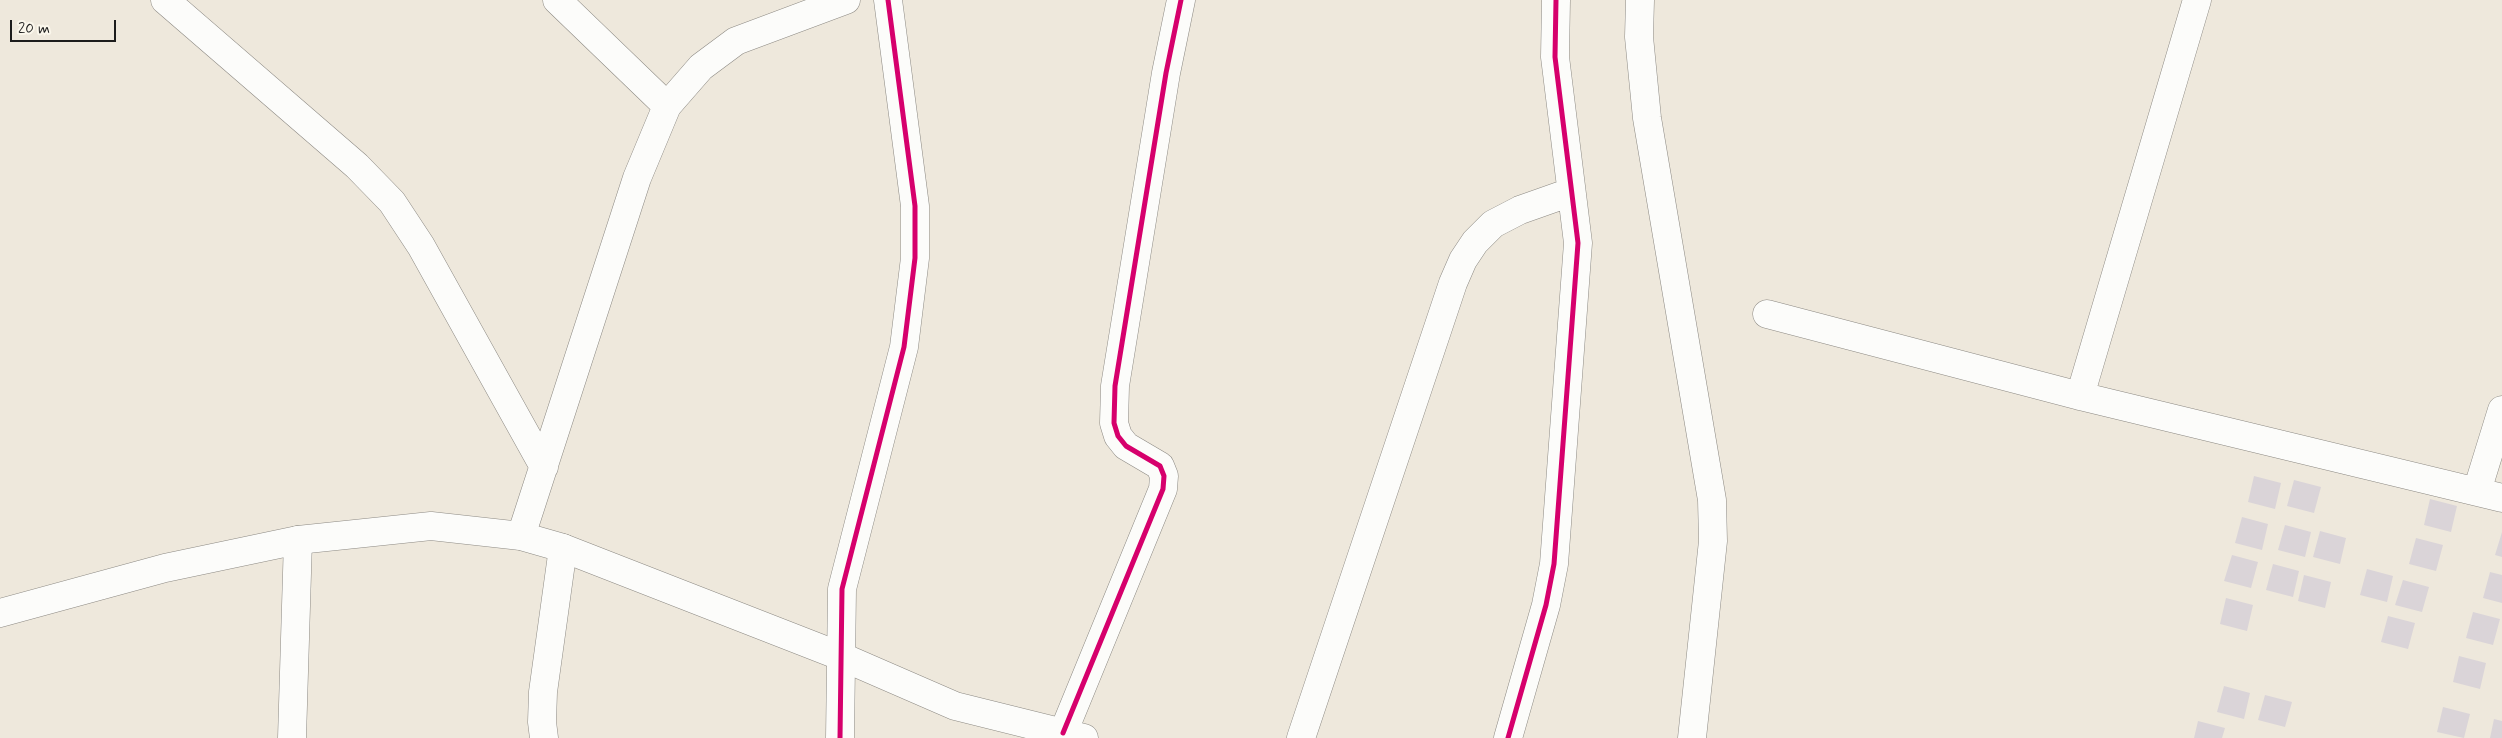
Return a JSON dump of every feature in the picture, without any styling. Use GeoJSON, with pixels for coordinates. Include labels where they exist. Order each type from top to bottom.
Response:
{"type":"FeatureCollection","features":[{"type":"Feature","properties":{"kind":"street"},"geometry":{"type":"LineString","coordinates":[[166,0],[357,166],[392,202],[421,246],[544,467]]}},
{"type":"Feature","properties":{"kind":"street"},"geometry":{"type":"LineString","coordinates":[[557,0],[667,106]]}},
{"type":"Feature","properties":{"kind":"street"},"geometry":{"type":"LineString","coordinates":[[840,738],[842,590],[904,347],[916,258],[915,206],[888,0]]}},
{"type":"Feature","properties":{"kind":"street"},"geometry":{"type":"LineString","coordinates":[[0,613],[165,568],[298,540],[431,526],[521,536],[563,548],[840,656],[955,706],[1074,736],[1163,489],[1164,476],[1160,466],[1126,446],[1118,436],[1114,423],[1115,386],[1166,72],[1181,0]]}},
{"type":"Feature","properties":{"kind":"street"},"geometry":{"type":"LineString","coordinates":[[1508,738],[1546,605],[1554,564],[1578,243],[1555,57],[1556,0]]}},
{"type":"Feature","properties":{"kind":"street"},"geometry":{"type":"LineString","coordinates":[[1640,0],[1638,37],[1647,118],[1712,500],[1713,541],[1692,738]]}},
{"type":"Feature","properties":{"kind":"street"},"geometry":{"type":"LineString","coordinates":[[2080,396],[2197,0]]}},
{"type":"Feature","properties":{"kind":"street"},"geometry":{"type":"LineString","coordinates":[[521,536],[637,178],[667,106],[701,67],[736,41],[833,2]]}},
{"type":"Feature","properties":{"kind":"street"},"geometry":{"type":"LineString","coordinates":[[1300,738],[1450,293],[1463,260],[1475,242],[1493,224],[1520,210],[1571,192]]}},
{"type":"Feature","properties":{"kind":"street"},"geometry":{"type":"LineString","coordinates":[[1767,314],[2080,396],[2490,495],[2502,410]]}},
{"type":"Feature","properties":{"kind":"street"},"geometry":{"type":"LineString","coordinates":[[292,738],[298,540]]}},
{"type":"Feature","properties":{"kind":"street"},"geometry":{"type":"LineString","coordinates":[[544,738],[542,722],[543,692],[563,548]]}},
{"type":"Feature","properties":{"kind":"building"},"geometry":{"type":"Polygon","coordinates":[[[2254,476],[2281,483],[2275,509],[2248,502],[2254,476]]]}},
{"type":"Feature","properties":{"kind":"building"},"geometry":{"type":"Polygon","coordinates":[[[2294,480],[2321,487],[2314,513],[2287,506],[2294,480]]]}},
{"type":"Feature","properties":{"kind":"building"},"geometry":{"type":"Polygon","coordinates":[[[2430,499],[2457,506],[2451,532],[2424,525],[2430,499]]]}},
{"type":"Feature","properties":{"kind":"building"},"geometry":{"type":"Polygon","coordinates":[[[2242,517],[2268,524],[2262,550],[2235,543],[2242,517]]]}},
{"type":"Feature","properties":{"kind":"building"},"geometry":{"type":"Polygon","coordinates":[[[2285,525],[2311,532],[2305,557],[2278,550],[2285,525]]]}},
{"type":"Feature","properties":{"kind":"building"},"geometry":{"type":"Polygon","coordinates":[[[2320,531],[2346,538],[2340,564],[2313,557],[2320,531]]]}},
{"type":"Feature","properties":{"kind":"building"},"geometry":{"type":"Polygon","coordinates":[[[2502,532],[2502,557],[2495,555],[2502,532]]]}},
{"type":"Feature","properties":{"kind":"building"},"geometry":{"type":"Polygon","coordinates":[[[2416,538],[2443,545],[2436,571],[2409,564],[2416,538]]]}},
{"type":"Feature","properties":{"kind":"building"},"geometry":{"type":"Polygon","coordinates":[[[2232,555],[2258,562],[2251,588],[2224,581],[2232,555]]]}},
{"type":"Feature","properties":{"kind":"building"},"geometry":{"type":"Polygon","coordinates":[[[2273,564],[2299,571],[2293,597],[2266,590],[2273,564]]]}},
{"type":"Feature","properties":{"kind":"building"},"geometry":{"type":"Polygon","coordinates":[[[2367,569],[2393,576],[2387,602],[2360,595],[2367,569]]]}},
{"type":"Feature","properties":{"kind":"building"},"geometry":{"type":"Polygon","coordinates":[[[2490,572],[2502,575],[2502,603],[2483,598],[2490,572]]]}},
{"type":"Feature","properties":{"kind":"building"},"geometry":{"type":"Polygon","coordinates":[[[2304,575],[2331,582],[2325,608],[2298,601],[2304,575]]]}},
{"type":"Feature","properties":{"kind":"building"},"geometry":{"type":"Polygon","coordinates":[[[2403,580],[2429,587],[2422,612],[2395,605],[2403,580]]]}},
{"type":"Feature","properties":{"kind":"building"},"geometry":{"type":"Polygon","coordinates":[[[2226,598],[2253,605],[2247,631],[2220,624],[2226,598]]]}},
{"type":"Feature","properties":{"kind":"building"},"geometry":{"type":"Polygon","coordinates":[[[2473,612],[2500,619],[2493,645],[2466,638],[2473,612]]]}},
{"type":"Feature","properties":{"kind":"building"},"geometry":{"type":"Polygon","coordinates":[[[2388,616],[2415,623],[2408,649],[2381,642],[2388,616]]]}},
{"type":"Feature","properties":{"kind":"building"},"geometry":{"type":"Polygon","coordinates":[[[2459,656],[2486,663],[2480,689],[2453,682],[2459,656]]]}},
{"type":"Feature","properties":{"kind":"building"},"geometry":{"type":"Polygon","coordinates":[[[2224,686],[2250,693],[2244,719],[2217,712],[2224,686]]]}},
{"type":"Feature","properties":{"kind":"building"},"geometry":{"type":"Polygon","coordinates":[[[2265,695],[2292,702],[2285,727],[2258,720],[2265,695]]]}},
{"type":"Feature","properties":{"kind":"building"},"geometry":{"type":"Polygon","coordinates":[[[2443,707],[2470,714],[2464,738],[2437,732],[2443,707]]]}},
{"type":"Feature","properties":{"kind":"building"},"geometry":{"type":"Polygon","coordinates":[[[2494,719],[2502,721],[2502,738],[2490,738],[2494,719]]]}},
{"type":"Feature","properties":{"kind":"building"},"geometry":{"type":"Polygon","coordinates":[[[2198,721],[2225,728],[2222,738],[2194,738],[2198,721]]]}},
{"type":"Feature","properties":{"kind":"cycle path"},"geometry":{"type":"LineString","coordinates":[[840,738],[842,589],[904,347],[915,258],[915,206],[888,0]]}},
{"type":"Feature","properties":{"kind":"cycle path"},"geometry":{"type":"LineString","coordinates":[[1063,733],[1163,489],[1164,476],[1160,466],[1126,446],[1118,436],[1114,423],[1115,386],[1166,73],[1181,0]]}},
{"type":"Feature","properties":{"kind":"cycle path"},"geometry":{"type":"LineString","coordinates":[[1508,738],[1546,605],[1554,564],[1578,243],[1555,57],[1556,0]]}}]}
